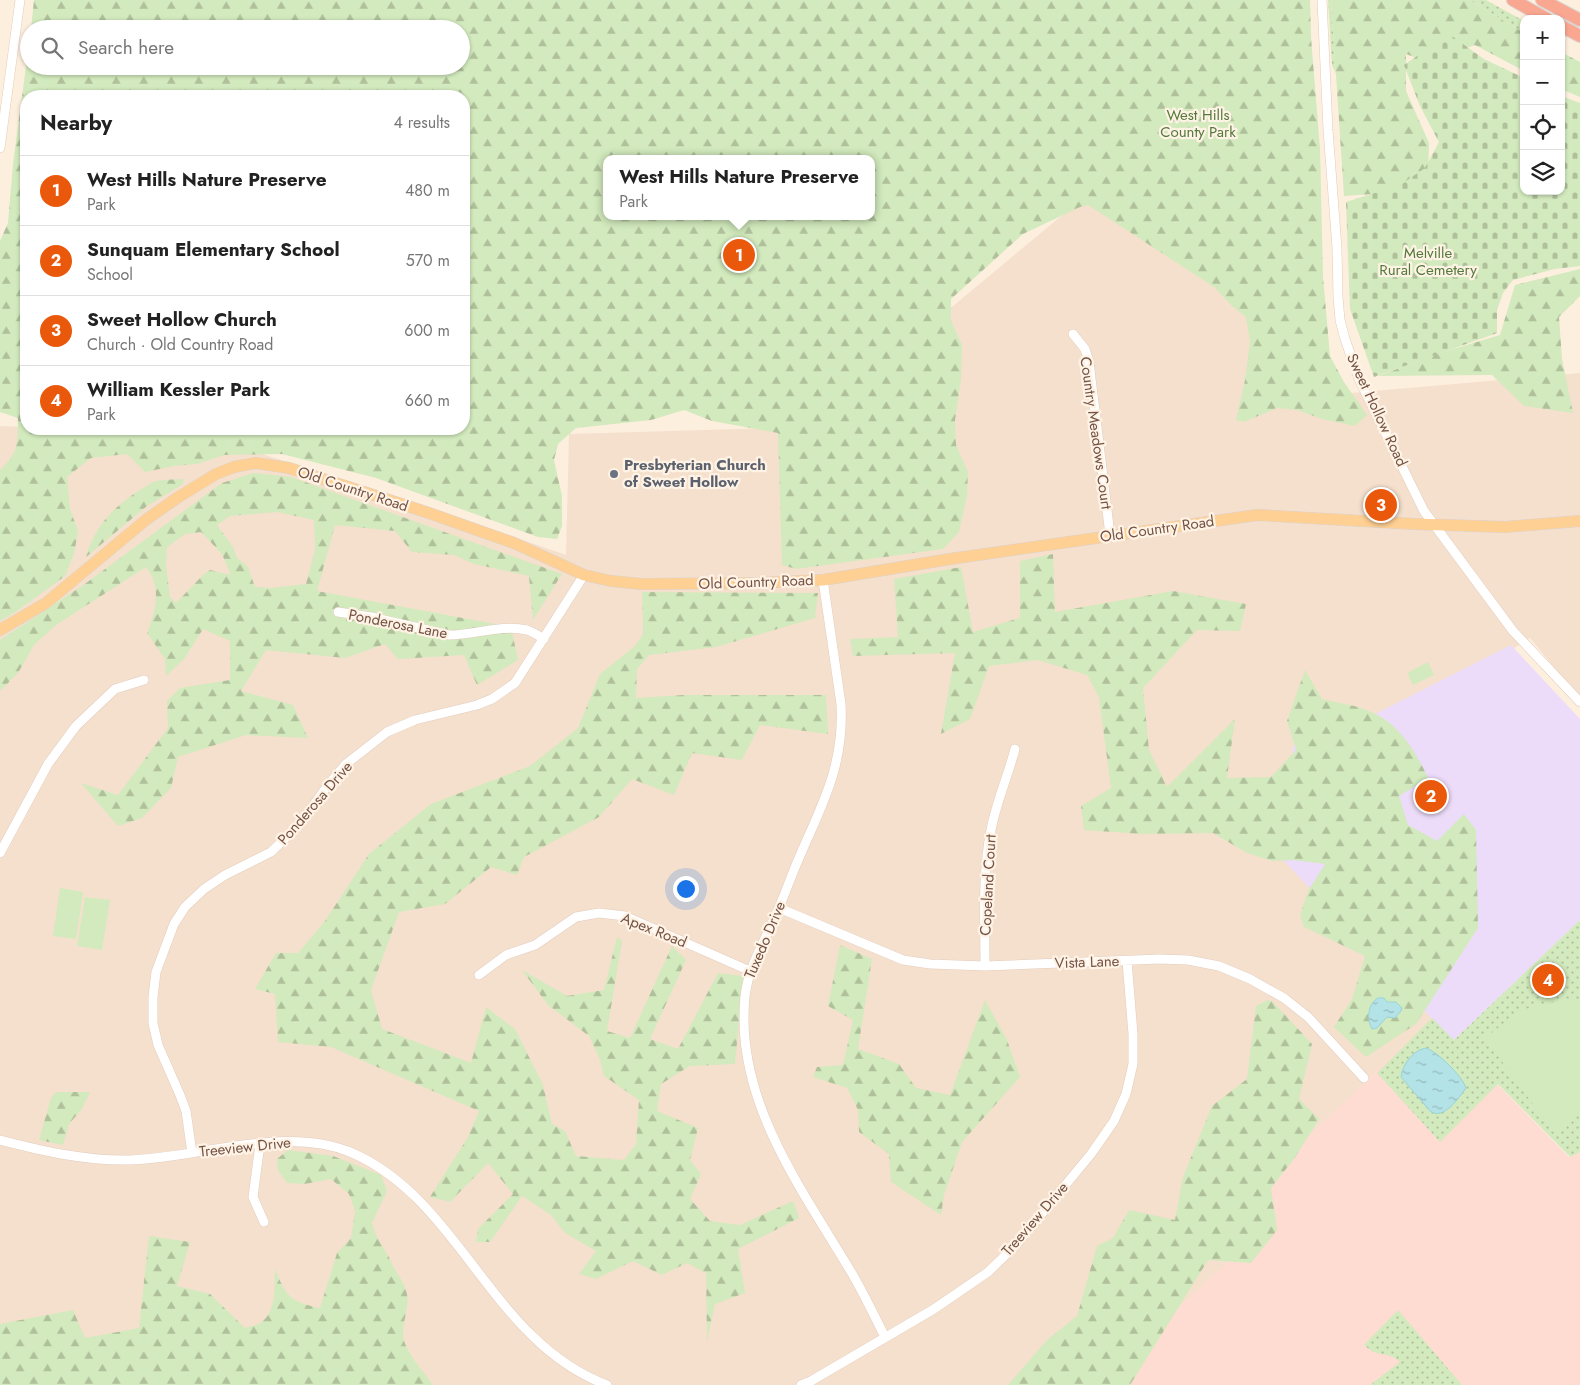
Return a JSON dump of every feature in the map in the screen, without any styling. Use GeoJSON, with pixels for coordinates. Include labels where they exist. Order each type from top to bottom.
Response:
{"type":"FeatureCollection","features":[{"type":"Feature","properties":{"kind":"highway"},"geometry":{"type":"LineString","coordinates":[[1513,0],[1540,15]]}},
{"type":"Feature","properties":{"kind":"highway"},"geometry":{"type":"LineString","coordinates":[[1542,0],[1580,20]]}},
{"type":"Feature","properties":{"kind":"main road","name":"Old Country Road"},"geometry":{"type":"LineString","coordinates":[[0,630],[46,603],[148,519],[177,498],[216,474],[234,467],[256,463],[289,468],[430,513],[514,543],[584,575],[611,581],[657,584],[823,580],[1110,535],[1257,515],[1505,528],[1580,521]]}},
{"type":"Feature","properties":{"kind":"street"},"geometry":{"type":"LineString","coordinates":[[0,148],[20,0]]}},
{"type":"Feature","properties":{"kind":"street","name":"Sweet Hollow Road"},"geometry":{"type":"LineString","coordinates":[[1322,0],[1340,320],[1359,379],[1413,491],[1434,525],[1513,631],[1580,702]]}},
{"type":"Feature","properties":{"kind":"street","name":"Country Meadows Court"},"geometry":{"type":"LineString","coordinates":[[1073,334],[1085,349],[1089,362],[1110,535]]}},
{"type":"Feature","properties":{"kind":"street","name":"Ponderosa Drive"},"geometry":{"type":"LineString","coordinates":[[192,1154],[186,1112],[158,1045],[153,1023],[153,997],[156,972],[174,924],[185,907],[204,889],[226,875],[272,852],[300,824],[328,785],[346,764],[387,732],[415,720],[477,705],[492,699],[515,683],[584,575]]}},
{"type":"Feature","properties":{"kind":"street","name":"Tuxedo Drive"},"geometry":{"type":"LineString","coordinates":[[823,580],[841,704],[842,717],[838,758],[832,782],[793,870],[779,908],[750,971],[746,987],[744,1042],[764,1113],[779,1149],[801,1190],[851,1272],[885,1338]]}},
{"type":"Feature","properties":{"kind":"street","name":"Ponderosa Lane"},"geometry":{"type":"LineString","coordinates":[[338,612],[449,635],[462,635],[507,628],[529,630],[544,639]]}},
{"type":"Feature","properties":{"kind":"street"},"geometry":{"type":"LineString","coordinates":[[0,853],[48,764],[76,726],[115,689],[144,680]]}},
{"type":"Feature","properties":{"kind":"street","name":"Copeland Court"},"geometry":{"type":"LineString","coordinates":[[985,966],[985,895],[990,838],[1015,749]]}},
{"type":"Feature","properties":{"kind":"street","name":"Vista Lane"},"geometry":{"type":"LineString","coordinates":[[779,908],[903,960],[930,964],[985,966],[1188,960],[1219,966],[1250,979],[1284,998],[1308,1017],[1364,1078]]}},
{"type":"Feature","properties":{"kind":"street","name":"Apex Road"},"geometry":{"type":"LineString","coordinates":[[479,975],[506,955],[535,945],[576,917],[599,913],[626,916],[750,971]]}},
{"type":"Feature","properties":{"kind":"street","name":"Treeview Drive"},"geometry":{"type":"LineString","coordinates":[[802,1385],[934,1309],[988,1272],[1016,1244],[1091,1154],[1114,1121],[1126,1094],[1133,1064],[1133,1034],[1127,961]]}},
{"type":"Feature","properties":{"kind":"street","name":"Treeview Drive"},"geometry":{"type":"LineString","coordinates":[[0,1140],[56,1154],[92,1159],[131,1160],[294,1141],[350,1152],[375,1165],[398,1181],[421,1202],[499,1300],[524,1328],[547,1349],[574,1368],[607,1385]]}},
{"type":"Feature","properties":{"kind":"street"},"geometry":{"type":"LineString","coordinates":[[260,1144],[253,1197],[264,1222]]}},
{"type":"Feature","properties":{"kind":"shaded area"},"geometry":{"type":"Polygon","coordinates":[[[1084,197],[1266,313],[1270,400],[1580,373],[1580,699],[1530,638],[1516,647],[1378,714],[1261,801],[1432,1018],[1256,1188],[1280,1216],[1094,1385],[0,1385],[0,426],[20,427],[20,435],[88,435],[252,451],[406,499],[566,555],[569,434],[774,428],[941,316],[1084,197]]]}},
{"type":"Feature","properties":{"kind":"shaded area"},"geometry":{"type":"Polygon","coordinates":[[[1511,645],[1580,719],[1580,920],[1453,1041],[1272,848],[1296,734],[1316,744],[1511,645]]]}},
{"type":"Feature","properties":{"kind":"shaded area"},"geometry":{"type":"Polygon","coordinates":[[[1432,1018],[1569,1157],[1580,1152],[1580,1385],[1094,1385],[1279,1216],[1256,1187],[1432,1018]]]}},
{"type":"Feature","properties":{"kind":"green space","name":"West Hills County Park"},"geometry":{"type":"Polygon","coordinates":[[[34,0],[1310,0],[1320,149],[1323,277],[1330,356],[1344,382],[1367,415],[1355,426],[1322,419],[1297,410],[1277,408],[1244,422],[1236,420],[1245,380],[1250,342],[1246,317],[1232,306],[1214,287],[1088,205],[1023,234],[951,299],[951,321],[962,345],[961,379],[955,420],[956,445],[968,472],[967,495],[959,532],[943,549],[796,569],[782,565],[778,433],[712,421],[684,410],[651,420],[576,428],[558,444],[554,460],[562,496],[562,526],[557,539],[538,537],[376,478],[282,454],[224,455],[197,464],[174,466],[145,472],[127,454],[91,458],[67,477],[70,509],[78,531],[74,554],[65,576],[0,621],[0,470],[11,458],[16,447],[18,418],[0,412],[0,241],[8,223],[20,112],[20,435],[470,435],[470,90],[23,90],[25,75],[470,75],[470,20],[32,20],[34,0]]]}},
{"type":"Feature","properties":{"kind":"green space"},"geometry":{"type":"Polygon","coordinates":[[[1328,0],[1331,0],[1336,74],[1332,65],[1328,0]]]}},
{"type":"Feature","properties":{"kind":"green space"},"geometry":{"type":"Polygon","coordinates":[[[1331,0],[1469,0],[1520,31],[1520,69],[1475,45],[1427,62],[1406,54],[1406,91],[1429,143],[1428,175],[1403,192],[1344,196],[1331,0]]]}},
{"type":"Feature","properties":{"kind":"green space"},"geometry":{"type":"Polygon","coordinates":[[[1469,0],[1486,0],[1520,19],[1520,31],[1469,0]]]}},
{"type":"Feature","properties":{"kind":"green space","name":"Melville Rural Cemetery"},"geometry":{"type":"Polygon","coordinates":[[[1449,34],[1484,59],[1520,76],[1520,195],[1565,195],[1565,97],[1580,103],[1580,266],[1555,269],[1513,280],[1503,293],[1497,310],[1497,333],[1374,377],[1350,309],[1346,202],[1400,185],[1425,168],[1439,142],[1420,106],[1404,65],[1449,34]]]}},
{"type":"Feature","properties":{"kind":"green space"},"geometry":{"type":"Polygon","coordinates":[[[1565,54],[1580,62],[1580,97],[1565,91],[1565,54]]]}},
{"type":"Feature","properties":{"kind":"green space"},"geometry":{"type":"Polygon","coordinates":[[[1580,269],[1580,296],[1559,317],[1562,359],[1573,413],[1524,406],[1492,375],[1378,376],[1440,353],[1500,335],[1515,285],[1580,269]]]}},
{"type":"Feature","properties":{"kind":"green space"},"geometry":{"type":"Polygon","coordinates":[[[253,473],[291,477],[562,574],[533,620],[529,576],[474,564],[454,555],[412,552],[395,531],[335,525],[317,591],[511,627],[518,660],[477,685],[464,655],[398,659],[385,644],[345,658],[266,650],[241,691],[293,705],[308,738],[246,735],[178,757],[171,788],[142,818],[118,826],[81,783],[118,795],[168,728],[167,701],[180,688],[230,680],[230,641],[203,629],[184,659],[166,676],[165,659],[147,633],[155,608],[156,591],[151,575],[146,567],[56,625],[34,645],[18,673],[0,691],[0,640],[82,586],[222,483],[253,473]],[[277,512],[230,516],[217,525],[233,547],[237,558],[248,567],[255,587],[271,588],[306,584],[315,550],[314,520],[277,512]],[[201,532],[185,534],[167,547],[166,566],[170,597],[176,603],[210,570],[231,575],[222,554],[201,532]]]}},
{"type":"Feature","properties":{"kind":"green space"},"geometry":{"type":"Polygon","coordinates":[[[184,479],[183,484],[147,506],[86,557],[94,536],[106,518],[121,503],[153,482],[184,479]]]}},
{"type":"Feature","properties":{"kind":"green space"},"geometry":{"type":"Polygon","coordinates":[[[1053,554],[1055,612],[1173,591],[1246,604],[1240,631],[1197,630],[1143,688],[1149,750],[1167,787],[1235,719],[1227,778],[1271,777],[1296,750],[1287,721],[1305,670],[1322,699],[1371,712],[1390,723],[1406,739],[1428,778],[1399,796],[1408,825],[1437,841],[1464,814],[1476,830],[1478,928],[1416,1024],[1366,1057],[1334,1027],[1352,999],[1365,956],[1304,927],[1300,915],[1308,891],[1325,864],[1293,860],[1272,861],[1247,853],[1213,833],[1143,834],[1084,830],[1081,806],[1111,788],[1099,697],[1087,675],[1038,660],[989,666],[970,719],[941,734],[955,653],[853,656],[850,639],[898,637],[894,579],[961,567],[973,632],[1020,618],[1020,561],[1053,554]],[[1387,1002],[1369,1008],[1370,1026],[1376,1028],[1387,1016],[1395,1018],[1401,1011],[1392,1003],[1387,1002]]]}},
{"type":"Feature","properties":{"kind":"green space"},"geometry":{"type":"Polygon","coordinates":[[[642,592],[818,593],[815,618],[716,647],[649,655],[637,669],[636,698],[684,695],[826,695],[828,734],[760,725],[742,760],[692,753],[674,795],[632,779],[599,817],[524,857],[517,875],[491,867],[445,904],[399,912],[371,990],[382,1029],[471,1063],[486,1007],[515,1029],[543,1085],[552,1124],[565,1131],[576,1156],[624,1160],[636,1144],[639,1100],[604,1076],[600,1060],[589,1036],[548,1005],[522,970],[567,996],[604,990],[617,937],[622,941],[607,1031],[630,1038],[672,946],[686,960],[650,1039],[678,1049],[718,973],[743,976],[735,1064],[690,1066],[661,1084],[657,1111],[698,1128],[690,1160],[701,1174],[690,1199],[710,1221],[740,1225],[793,1201],[799,1218],[738,1249],[745,1293],[715,1304],[707,1341],[706,1273],[687,1263],[662,1275],[633,1261],[596,1279],[579,1274],[596,1251],[565,1233],[551,1215],[522,1196],[490,1242],[476,1242],[478,1229],[513,1194],[488,1163],[450,1202],[430,1197],[468,1137],[479,1111],[331,1047],[278,1042],[275,994],[255,989],[276,953],[298,953],[325,921],[369,854],[431,804],[530,766],[578,728],[600,674],[635,646],[643,634],[642,592]]]}},
{"type":"Feature","properties":{"kind":"green space"},"geometry":{"type":"Polygon","coordinates":[[[1428,662],[1434,675],[1413,685],[1407,673],[1428,662]]]}},
{"type":"Feature","properties":{"kind":"green space"},"geometry":{"type":"Polygon","coordinates":[[[60,888],[83,892],[76,939],[53,936],[60,888]]]}},
{"type":"Feature","properties":{"kind":"green space"},"geometry":{"type":"Polygon","coordinates":[[[85,897],[110,900],[102,950],[77,946],[85,897]]]}},
{"type":"Feature","properties":{"kind":"green space"},"geometry":{"type":"Polygon","coordinates":[[[1580,920],[1580,1152],[1570,1157],[1498,1084],[1440,1142],[1377,1073],[1432,1018],[1454,1040],[1580,920]]]}},
{"type":"Feature","properties":{"kind":"green space"},"geometry":{"type":"Polygon","coordinates":[[[840,945],[872,959],[858,1049],[899,1064],[916,1088],[950,1095],[985,1000],[1007,1040],[1020,1077],[962,1142],[944,1195],[941,1215],[891,1182],[889,1154],[859,1132],[858,1110],[847,1088],[813,1077],[817,1067],[843,1065],[853,1020],[828,1006],[840,945]]]}},
{"type":"Feature","properties":{"kind":"green space"},"geometry":{"type":"Polygon","coordinates":[[[1570,998],[1580,1003],[1580,1114],[1561,1132],[1553,1132],[1485,1038],[1521,1010],[1570,998]]]}},
{"type":"Feature","properties":{"kind":"green space"},"geometry":{"type":"Polygon","coordinates":[[[1268,1000],[1273,1002],[1312,1044],[1299,1099],[1319,1119],[1294,1159],[1271,1188],[1277,1230],[1251,1263],[1208,1260],[1130,1385],[1008,1385],[1047,1340],[1077,1316],[1097,1246],[1113,1238],[1129,1210],[1175,1220],[1183,1177],[1212,1106],[1247,1079],[1256,1006],[1268,1000]]]}},
{"type":"Feature","properties":{"kind":"green space"},"geometry":{"type":"Polygon","coordinates":[[[56,1092],[90,1092],[82,1109],[69,1124],[63,1145],[39,1140],[51,1098],[56,1092]]]}},
{"type":"Feature","properties":{"kind":"green space"},"geometry":{"type":"Polygon","coordinates":[[[288,1150],[333,1156],[381,1175],[387,1191],[372,1223],[378,1239],[406,1291],[408,1301],[403,1331],[404,1342],[433,1385],[0,1385],[0,1324],[73,1310],[85,1338],[139,1328],[149,1236],[190,1242],[177,1286],[210,1294],[245,1328],[257,1325],[269,1313],[274,1299],[275,1269],[282,1286],[290,1296],[302,1303],[320,1308],[337,1253],[351,1238],[355,1211],[349,1194],[331,1179],[305,1184],[287,1183],[278,1170],[277,1159],[288,1150]]]}},
{"type":"Feature","properties":{"kind":"green space"},"geometry":{"type":"Polygon","coordinates":[[[1398,1310],[1462,1385],[1370,1385],[1400,1362],[1391,1356],[1374,1352],[1364,1345],[1398,1310]]]}},
{"type":"Feature","properties":{"kind":"water"},"geometry":{"type":"Polygon","coordinates":[[[1378,998],[1384,998],[1387,1002],[1396,1002],[1402,1008],[1395,1018],[1387,1017],[1377,1028],[1372,1029],[1369,1012],[1372,1004],[1378,998]]]}},
{"type":"Feature","properties":{"kind":"water"},"geometry":{"type":"Polygon","coordinates":[[[1426,1048],[1437,1054],[1449,1065],[1460,1077],[1466,1088],[1450,1107],[1440,1113],[1430,1111],[1401,1077],[1409,1059],[1421,1049],[1426,1048]]]}},
{"type":"Feature","properties":{"kind":"place","name":"West Hills Nature Preserve"},"geometry":{"type":"Point","coordinates":[739,255]}},
{"type":"Feature","properties":{"kind":"place","name":"Presbyterian Church of Sweet Hollow"},"geometry":{"type":"Point","coordinates":[614,474]}},
{"type":"Feature","properties":{"kind":"place","name":"Sweet Hollow Church"},"geometry":{"type":"Point","coordinates":[1381,505]}},
{"type":"Feature","properties":{"kind":"place","name":"Sunquam Elementary School"},"geometry":{"type":"Point","coordinates":[1431,796]}},
{"type":"Feature","properties":{"kind":"place","name":"William Kessler Park"},"geometry":{"type":"Point","coordinates":[1548,980]}}]}
